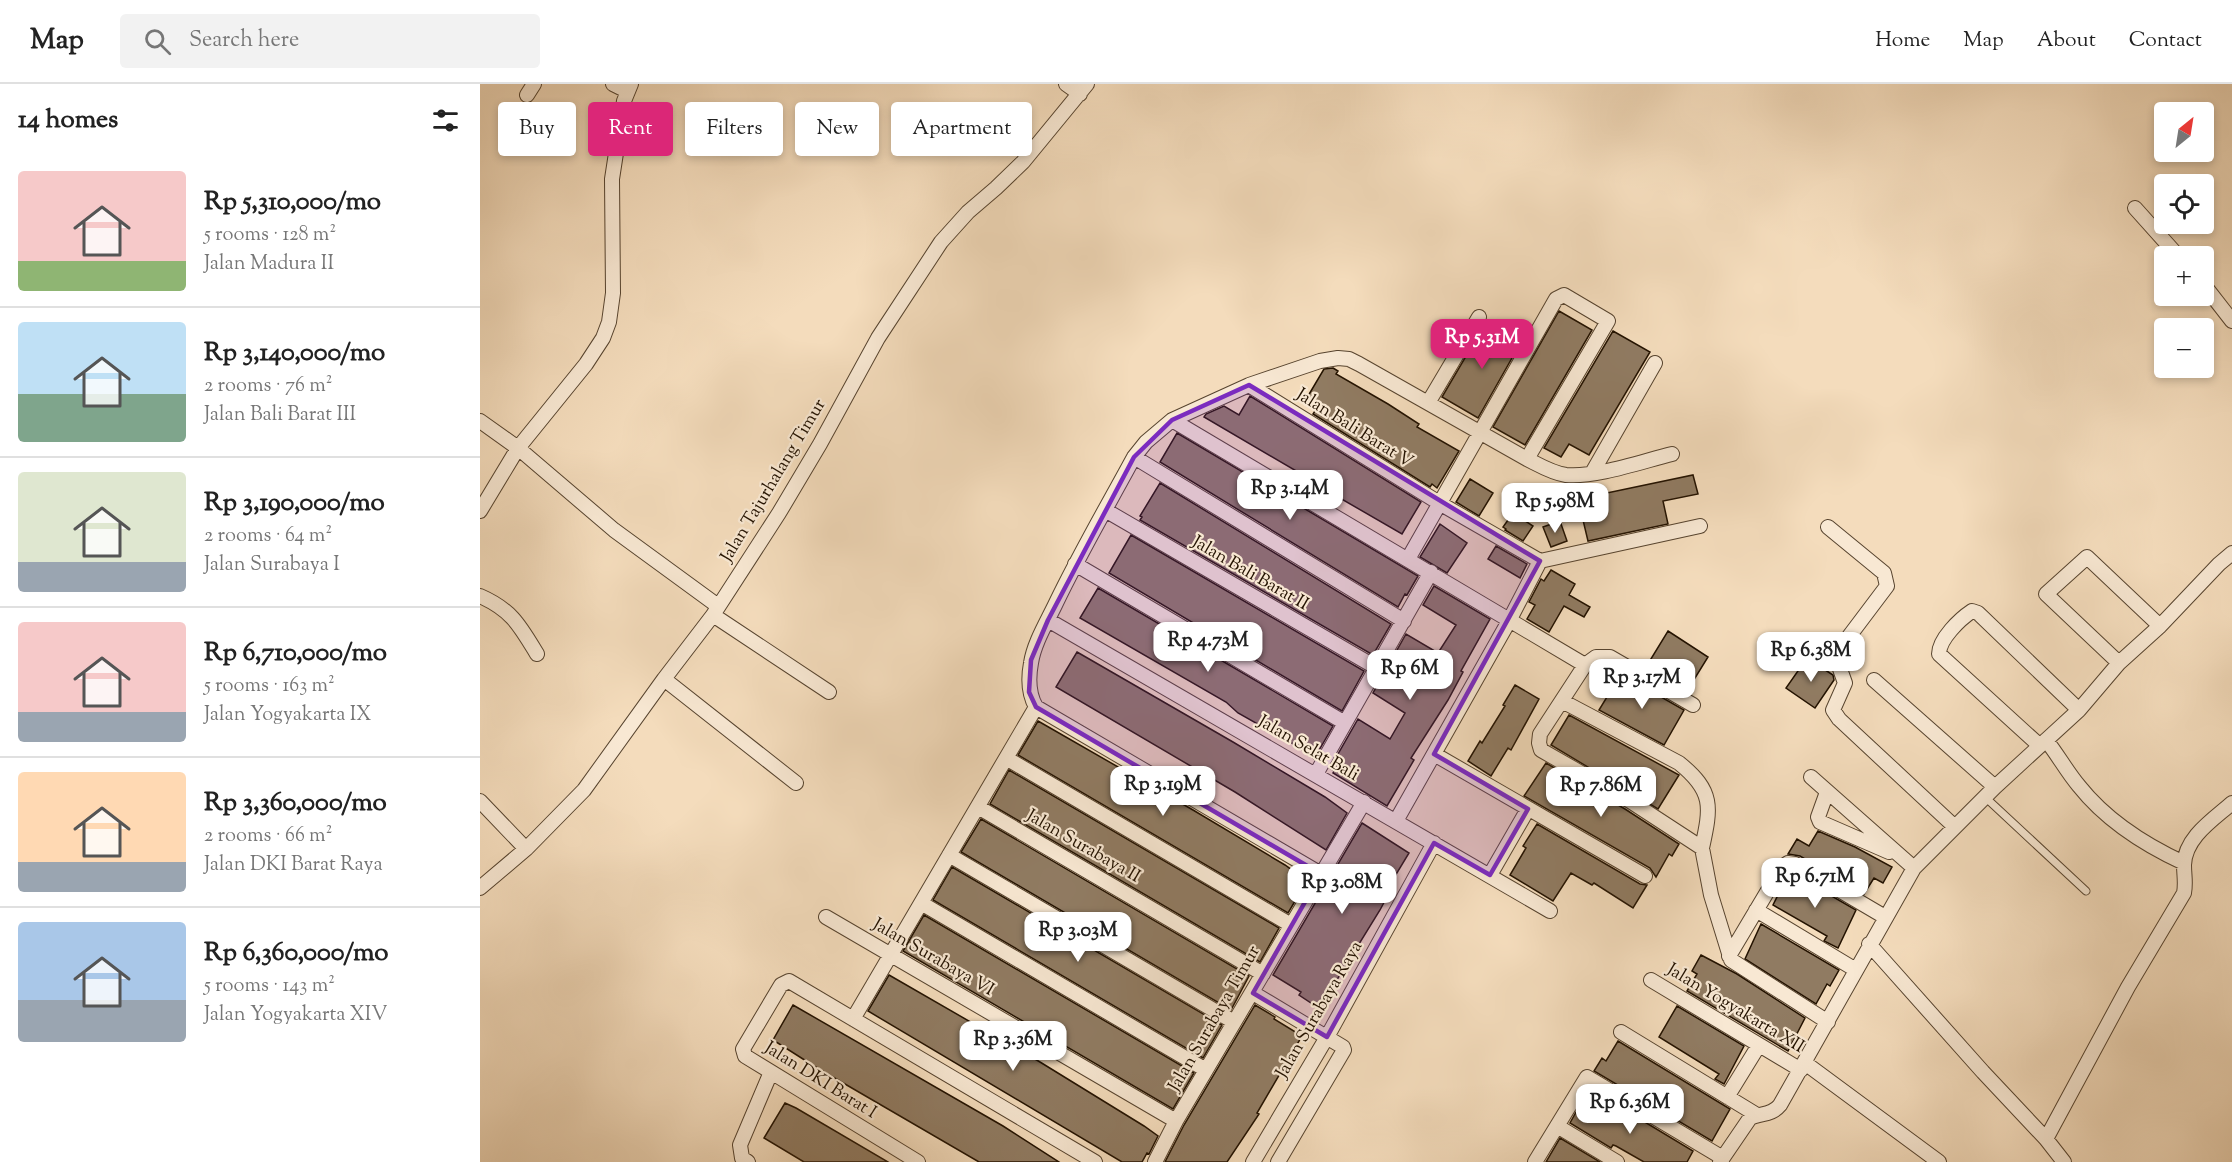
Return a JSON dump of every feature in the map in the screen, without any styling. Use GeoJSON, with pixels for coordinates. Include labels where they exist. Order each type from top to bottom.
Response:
{"type":"FeatureCollection","features":[{"type":"Feature","properties":{"kind":"street"},"geometry":{"type":"LineString","coordinates":[[480,512],[518,448],[586,364],[603,338],[609,322],[613,293],[612,179],[615,152],[629,87],[613,84]]}},
{"type":"Feature","properties":{"kind":"street"},"geometry":{"type":"LineString","coordinates":[[1066,84],[1083,89]]}},
{"type":"Feature","properties":{"kind":"street","name":"Jalan Tajurhalang Timur"},"geometry":{"type":"LineString","coordinates":[[480,888],[526,849],[584,790],[716,610],[779,513],[878,338],[930,257],[968,212],[1023,162],[1083,89]]}},
{"type":"Feature","properties":{"kind":"street"},"geometry":{"type":"LineString","coordinates":[[2135,208],[2169,246]]}},
{"type":"Feature","properties":{"kind":"street"},"geometry":{"type":"LineString","coordinates":[[1408,559],[1556,299],[1564,295],[1608,321],[1527,459]]}},
{"type":"Feature","properties":{"kind":"street"},"geometry":{"type":"LineString","coordinates":[[2214,298],[2232,321]]}},
{"type":"Feature","properties":{"kind":"street"},"geometry":{"type":"LineString","coordinates":[[1428,403],[1479,317]]}},
{"type":"Feature","properties":{"kind":"street"},"geometry":{"type":"LineString","coordinates":[[1321,874],[1036,707],[1029,692],[1031,660],[1047,620],[1134,457],[1146,442],[1172,420],[1249,386],[1320,361],[1338,358],[1349,359],[1359,364],[1479,433],[1554,472],[1566,475],[1592,473],[1672,454]]}},
{"type":"Feature","properties":{"kind":"street"},"geometry":{"type":"LineString","coordinates":[[1592,473],[1655,363]]}},
{"type":"Feature","properties":{"kind":"street","name":"Jalan Bali Barat V"},"geometry":{"type":"LineString","coordinates":[[1249,386],[1441,504],[1540,561]]}},
{"type":"Feature","properties":{"kind":"street"},"geometry":{"type":"LineString","coordinates":[[1172,420],[1585,665]]}},
{"type":"Feature","properties":{"kind":"street"},"geometry":{"type":"LineString","coordinates":[[480,421],[518,448],[614,530],[716,610],[829,692]]}},
{"type":"Feature","properties":{"kind":"street"},"geometry":{"type":"LineString","coordinates":[[1134,457],[1404,621]]}},
{"type":"Feature","properties":{"kind":"street","name":"Jalan Bali Barat II"},"geometry":{"type":"LineString","coordinates":[[1105,510],[1377,668]]}},
{"type":"Feature","properties":{"kind":"street"},"geometry":{"type":"LineString","coordinates":[[1396,821],[1509,621],[1540,561],[1700,526]]}},
{"type":"Feature","properties":{"kind":"street"},"geometry":{"type":"LineString","coordinates":[[1828,527],[1884,573],[1887,586],[1835,655],[1845,683],[1833,710],[1839,719],[1955,827]]}},
{"type":"Feature","properties":{"kind":"street"},"geometry":{"type":"LineString","coordinates":[[1535,1162],[1587,1077],[1721,1160],[1745,1124],[1757,1115],[1776,1110],[1914,868],[1990,792],[2079,710],[2118,663],[2160,626],[2219,564],[2232,554]]}},
{"type":"Feature","properties":{"kind":"street"},"geometry":{"type":"LineString","coordinates":[[2118,663],[2046,594],[2087,556],[2160,626]]}},
{"type":"Feature","properties":{"kind":"street"},"geometry":{"type":"LineString","coordinates":[[1075,564],[1345,723]]}},
{"type":"Feature","properties":{"kind":"street"},"geometry":{"type":"LineString","coordinates":[[1316,774],[1431,572]]}},
{"type":"Feature","properties":{"kind":"street"},"geometry":{"type":"LineString","coordinates":[[480,596],[503,607],[518,623],[537,654]]}},
{"type":"Feature","properties":{"kind":"street"},"geometry":{"type":"LineString","coordinates":[[2079,710],[1978,613],[1972,611],[1952,630],[1940,647],[1939,654],[2043,743],[2094,803],[2144,842],[2184,863]]}},
{"type":"Feature","properties":{"kind":"street","name":"Jalan Selat Bali"},"geometry":{"type":"LineString","coordinates":[[1047,620],[1550,911]]}},
{"type":"Feature","properties":{"kind":"street"},"geometry":{"type":"LineString","coordinates":[[1693,705],[1610,657],[1596,657],[1585,665],[1540,734],[1539,742],[1541,750],[1630,801],[1702,848]]}},
{"type":"Feature","properties":{"kind":"street"},"geometry":{"type":"LineString","coordinates":[[664,679],[796,783]]}},
{"type":"Feature","properties":{"kind":"street"},"geometry":{"type":"LineString","coordinates":[[1874,680],[1990,792]]}},
{"type":"Feature","properties":{"kind":"street"},"geometry":{"type":"LineString","coordinates":[[1562,701],[1679,763],[1693,774],[1703,787],[1709,805],[1702,848],[1711,895],[1729,956],[1734,964],[1828,1022]]}},
{"type":"Feature","properties":{"kind":"street"},"geometry":{"type":"LineString","coordinates":[[1036,707],[853,1019],[1095,1162]]}},
{"type":"Feature","properties":{"kind":"street"},"geometry":{"type":"LineString","coordinates":[[1434,754],[1645,876]]}},
{"type":"Feature","properties":{"kind":"street"},"geometry":{"type":"LineString","coordinates":[[1006,758],[1291,925]]}},
{"type":"Feature","properties":{"kind":"street"},"geometry":{"type":"LineString","coordinates":[[1811,777],[1914,868]]}},
{"type":"Feature","properties":{"kind":"street"},"geometry":{"type":"LineString","coordinates":[[1827,792],[1818,817],[1820,822],[1902,858]]}},
{"type":"Feature","properties":{"kind":"street"},"geometry":{"type":"LineString","coordinates":[[480,801],[526,849]]}},
{"type":"Feature","properties":{"kind":"street","name":"Jalan Surabaya Timur"},"geometry":{"type":"LineString","coordinates":[[1155,1162],[1176,1121],[1364,802]]}},
{"type":"Feature","properties":{"kind":"street"},"geometry":{"type":"LineString","coordinates":[[2046,1139],[2128,987],[2184,893],[2186,881],[2184,863],[2192,841],[2232,803]]}},
{"type":"Feature","properties":{"kind":"street","name":"Jalan Surabaya II"},"geometry":{"type":"LineString","coordinates":[[978,807],[1263,974]]}},
{"type":"Feature","properties":{"kind":"street"},"geometry":{"type":"LineString","coordinates":[[1490,875],[1528,809]]}},
{"type":"Feature","properties":{"kind":"street","name":"Jalan Surabaya Raya"},"geometry":{"type":"LineString","coordinates":[[1253,1162],[1327,1037],[1434,843]]}},
{"type":"Feature","properties":{"kind":"street"},"geometry":{"type":"LineString","coordinates":[[949,855],[1234,1022]]}},
{"type":"Feature","properties":{"kind":"street"},"geometry":{"type":"LineString","coordinates":[[1729,956],[1782,867],[1788,863],[1795,864],[1886,917]]}},
{"type":"Feature","properties":{"kind":"street"},"geometry":{"type":"LineString","coordinates":[[921,903],[1206,1070]]}},
{"type":"Feature","properties":{"kind":"street"},"geometry":{"type":"LineString","coordinates":[[1756,910],[1856,970]]}},
{"type":"Feature","properties":{"kind":"street","name":"Jalan Surabaya VI"},"geometry":{"type":"LineString","coordinates":[[826,917],[1176,1121]]}},
{"type":"Feature","properties":{"kind":"street"},"geometry":{"type":"LineString","coordinates":[[1869,944],[2046,1139],[2064,1162]]}},
{"type":"Feature","properties":{"kind":"street","name":"Jalan Yogyakarta XII"},"geometry":{"type":"LineString","coordinates":[[1651,980],[1759,1045],[1803,1066],[1939,1162]]}},
{"type":"Feature","properties":{"kind":"street","name":"Jalan DKI Barat I"},"geometry":{"type":"LineString","coordinates":[[853,1019],[789,981],[781,985],[743,1052],[745,1056],[918,1162]]}},
{"type":"Feature","properties":{"kind":"street"},"geometry":{"type":"LineString","coordinates":[[1253,993],[1341,1045],[1344,1050],[1278,1162]]}},
{"type":"Feature","properties":{"kind":"street"},"geometry":{"type":"LineString","coordinates":[[1621,1032],[1757,1115]]}},
{"type":"Feature","properties":{"kind":"street"},"geometry":{"type":"LineString","coordinates":[[1727,1097],[1759,1045]]}},
{"type":"Feature","properties":{"kind":"street"},"geometry":{"type":"LineString","coordinates":[[748,1162],[742,1158],[740,1146],[771,1072]]}},
{"type":"Feature","properties":{"kind":"street"},"geometry":{"type":"LineString","coordinates":[[1557,1126],[1617,1162]]}},
{"type":"Feature","properties":{"kind":"lane"},"geometry":{"type":"LineString","coordinates":[[1990,792],[2086,891]]}},
{"type":"Feature","properties":{"kind":"highlighted area"},"geometry":{"type":"Polygon","coordinates":[[[1249,385],[1540,561],[1434,754],[1528,809],[1490,875],[1434,843],[1327,1037],[1253,993],[1321,874],[1036,707],[1029,692],[1031,660],[1048,620],[1134,457],[1172,420],[1249,385]]]}},
{"type":"Feature","properties":{"kind":"building"},"geometry":{"type":"Polygon","coordinates":[[[1559,311],[1592,330],[1525,445],[1493,427],[1559,311]]]}},
{"type":"Feature","properties":{"kind":"building"},"geometry":{"type":"Polygon","coordinates":[[[1486,322],[1521,342],[1478,418],[1442,397],[1486,322]]]}},
{"type":"Feature","properties":{"kind":"building"},"geometry":{"type":"Polygon","coordinates":[[[1613,331],[1650,352],[1589,455],[1569,444],[1561,457],[1544,448],[1613,331]]]}},
{"type":"Feature","properties":{"kind":"building"},"geometry":{"type":"Polygon","coordinates":[[[1333,368],[1338,371],[1336,374],[1388,404],[1419,424],[1417,427],[1459,451],[1437,488],[1432,484],[1430,487],[1313,414],[1317,408],[1305,401],[1324,369],[1333,368]]]}},
{"type":"Feature","properties":{"kind":"building"},"geometry":{"type":"Polygon","coordinates":[[[1250,396],[1421,502],[1402,534],[1333,494],[1328,502],[1317,495],[1322,486],[1204,417],[1224,406],[1239,415],[1250,396]]]}},
{"type":"Feature","properties":{"kind":"building"},"geometry":{"type":"Polygon","coordinates":[[[1177,433],[1418,576],[1407,595],[1405,594],[1398,607],[1160,462],[1177,433]]]}},
{"type":"Feature","properties":{"kind":"building"},"geometry":{"type":"Polygon","coordinates":[[[1693,475],[1698,494],[1663,501],[1668,524],[1588,541],[1578,499],[1693,475]]]}},
{"type":"Feature","properties":{"kind":"building"},"geometry":{"type":"Polygon","coordinates":[[[1470,479],[1493,493],[1479,516],[1456,502],[1470,479]]]}},
{"type":"Feature","properties":{"kind":"building"},"geometry":{"type":"Polygon","coordinates":[[[1160,483],[1391,624],[1373,655],[1140,520],[1142,517],[1140,516],[1160,483]]]}},
{"type":"Feature","properties":{"kind":"building"},"geometry":{"type":"Polygon","coordinates":[[[1513,513],[1533,526],[1523,541],[1503,527],[1513,513]]]}},
{"type":"Feature","properties":{"kind":"building"},"geometry":{"type":"Polygon","coordinates":[[[1560,521],[1567,541],[1551,547],[1543,527],[1560,521]]]}},
{"type":"Feature","properties":{"kind":"building"},"geometry":{"type":"Polygon","coordinates":[[[1440,524],[1467,543],[1447,573],[1420,557],[1440,524]]]}},
{"type":"Feature","properties":{"kind":"building"},"geometry":{"type":"Polygon","coordinates":[[[1131,535],[1364,671],[1342,711],[1109,573],[1131,535]]]}},
{"type":"Feature","properties":{"kind":"building"},"geometry":{"type":"Polygon","coordinates":[[[1496,546],[1527,564],[1520,578],[1488,559],[1496,546]]]}},
{"type":"Feature","properties":{"kind":"building"},"geometry":{"type":"Polygon","coordinates":[[[1551,570],[1575,584],[1569,595],[1590,607],[1584,617],[1564,606],[1549,632],[1527,619],[1535,605],[1529,602],[1541,579],[1544,581],[1551,570]]]}},
{"type":"Feature","properties":{"kind":"building"},"geometry":{"type":"Polygon","coordinates":[[[1434,586],[1490,619],[1461,671],[1463,672],[1448,700],[1411,758],[1414,760],[1387,806],[1333,773],[1334,771],[1330,768],[1358,719],[1390,739],[1405,713],[1373,693],[1406,634],[1438,653],[1456,625],[1423,605],[1434,586]]]}},
{"type":"Feature","properties":{"kind":"building"},"geometry":{"type":"Polygon","coordinates":[[[1098,588],[1333,726],[1314,759],[1297,746],[1238,713],[1226,702],[1080,618],[1098,588]]]}},
{"type":"Feature","properties":{"kind":"building"},"geometry":{"type":"Polygon","coordinates":[[[1668,631],[1708,657],[1687,691],[1646,667],[1668,631]]]}},
{"type":"Feature","properties":{"kind":"building"},"geometry":{"type":"Polygon","coordinates":[[[1077,652],[1233,742],[1325,797],[1347,813],[1326,850],[1235,792],[1056,687],[1077,652]]]}},
{"type":"Feature","properties":{"kind":"building"},"geometry":{"type":"Polygon","coordinates":[[[1807,658],[1833,675],[1834,680],[1815,708],[1786,688],[1807,658]]]}},
{"type":"Feature","properties":{"kind":"building"},"geometry":{"type":"Polygon","coordinates":[[[1621,674],[1684,710],[1664,745],[1599,710],[1621,674]]]}},
{"type":"Feature","properties":{"kind":"building"},"geometry":{"type":"Polygon","coordinates":[[[1515,685],[1539,699],[1511,750],[1508,748],[1491,776],[1468,761],[1505,706],[1503,705],[1515,685]]]}},
{"type":"Feature","properties":{"kind":"building"},"geometry":{"type":"Polygon","coordinates":[[[1569,715],[1679,775],[1658,809],[1551,745],[1569,715]]]}},
{"type":"Feature","properties":{"kind":"building"},"geometry":{"type":"Polygon","coordinates":[[[1038,721],[1193,810],[1285,865],[1307,881],[1288,913],[1018,755],[1038,721]]]}},
{"type":"Feature","properties":{"kind":"building"},"geometry":{"type":"Polygon","coordinates":[[[1546,763],[1625,809],[1679,844],[1672,856],[1669,854],[1656,877],[1650,868],[1524,796],[1546,763]]]}},
{"type":"Feature","properties":{"kind":"building"},"geometry":{"type":"Polygon","coordinates":[[[1009,770],[1279,928],[1260,962],[990,804],[1009,770]]]}},
{"type":"Feature","properties":{"kind":"building"},"geometry":{"type":"Polygon","coordinates":[[[981,819],[1249,976],[1231,1010],[961,852],[981,819]]]}},
{"type":"Feature","properties":{"kind":"building"},"geometry":{"type":"Polygon","coordinates":[[[1362,823],[1409,853],[1392,881],[1395,882],[1380,910],[1335,983],[1333,982],[1317,1007],[1299,995],[1301,992],[1273,975],[1362,823]]]}},
{"type":"Feature","properties":{"kind":"building"},"geometry":{"type":"Polygon","coordinates":[[[1537,824],[1640,884],[1647,885],[1633,908],[1594,883],[1592,885],[1571,873],[1553,901],[1510,875],[1526,848],[1523,846],[1537,824]]]}},
{"type":"Feature","properties":{"kind":"building"},"geometry":{"type":"Polygon","coordinates":[[[1818,831],[1892,867],[1883,883],[1874,878],[1864,894],[1800,856],[1788,854],[1797,839],[1809,846],[1818,831]]]}},
{"type":"Feature","properties":{"kind":"building"},"geometry":{"type":"Polygon","coordinates":[[[952,867],[1222,1025],[1203,1058],[933,900],[952,867]]]}},
{"type":"Feature","properties":{"kind":"building"},"geometry":{"type":"Polygon","coordinates":[[[1789,873],[1856,910],[1838,948],[1824,941],[1827,936],[1773,905],[1789,873]]]}},
{"type":"Feature","properties":{"kind":"building"},"geometry":{"type":"Polygon","coordinates":[[[924,915],[1194,1073],[1173,1109],[903,951],[924,915]]]}},
{"type":"Feature","properties":{"kind":"building"},"geometry":{"type":"Polygon","coordinates":[[[1761,924],[1839,970],[1830,986],[1827,984],[1816,1004],[1745,959],[1761,924]]]}},
{"type":"Feature","properties":{"kind":"building"},"geometry":{"type":"Polygon","coordinates":[[[1701,955],[1737,974],[1805,1018],[1788,1051],[1687,991],[1697,974],[1692,971],[1701,955]]]}},
{"type":"Feature","properties":{"kind":"building"},"geometry":{"type":"Polygon","coordinates":[[[889,975],[1040,1062],[1144,1126],[1158,1136],[1149,1154],[1147,1153],[1142,1162],[1122,1162],[868,1011],[889,975]]]}},
{"type":"Feature","properties":{"kind":"building"},"geometry":{"type":"Polygon","coordinates":[[[793,1005],[1003,1126],[1059,1162],[979,1162],[814,1066],[773,1040],[793,1005]]]}},
{"type":"Feature","properties":{"kind":"building"},"geometry":{"type":"Polygon","coordinates":[[[1255,1005],[1302,1036],[1257,1113],[1259,1114],[1227,1162],[1165,1162],[1184,1125],[1255,1005]]]}},
{"type":"Feature","properties":{"kind":"building"},"geometry":{"type":"Polygon","coordinates":[[[1677,1006],[1744,1046],[1724,1084],[1715,1079],[1719,1074],[1659,1037],[1677,1006]]]}},
{"type":"Feature","properties":{"kind":"building"},"geometry":{"type":"Polygon","coordinates":[[[1618,1041],[1730,1109],[1712,1141],[1594,1071],[1602,1058],[1606,1061],[1618,1041]]]}},
{"type":"Feature","properties":{"kind":"building"},"geometry":{"type":"Polygon","coordinates":[[[1610,1101],[1693,1151],[1687,1162],[1644,1162],[1616,1146],[1613,1145],[1611,1148],[1570,1123],[1580,1105],[1601,1117],[1610,1101]]]}},
{"type":"Feature","properties":{"kind":"building"},"geometry":{"type":"Polygon","coordinates":[[[785,1103],[888,1162],[804,1162],[764,1138],[785,1103]]]}},
{"type":"Feature","properties":{"kind":"building"},"geometry":{"type":"Polygon","coordinates":[[[1560,1138],[1600,1162],[1546,1162],[1560,1138]]]}}]}
